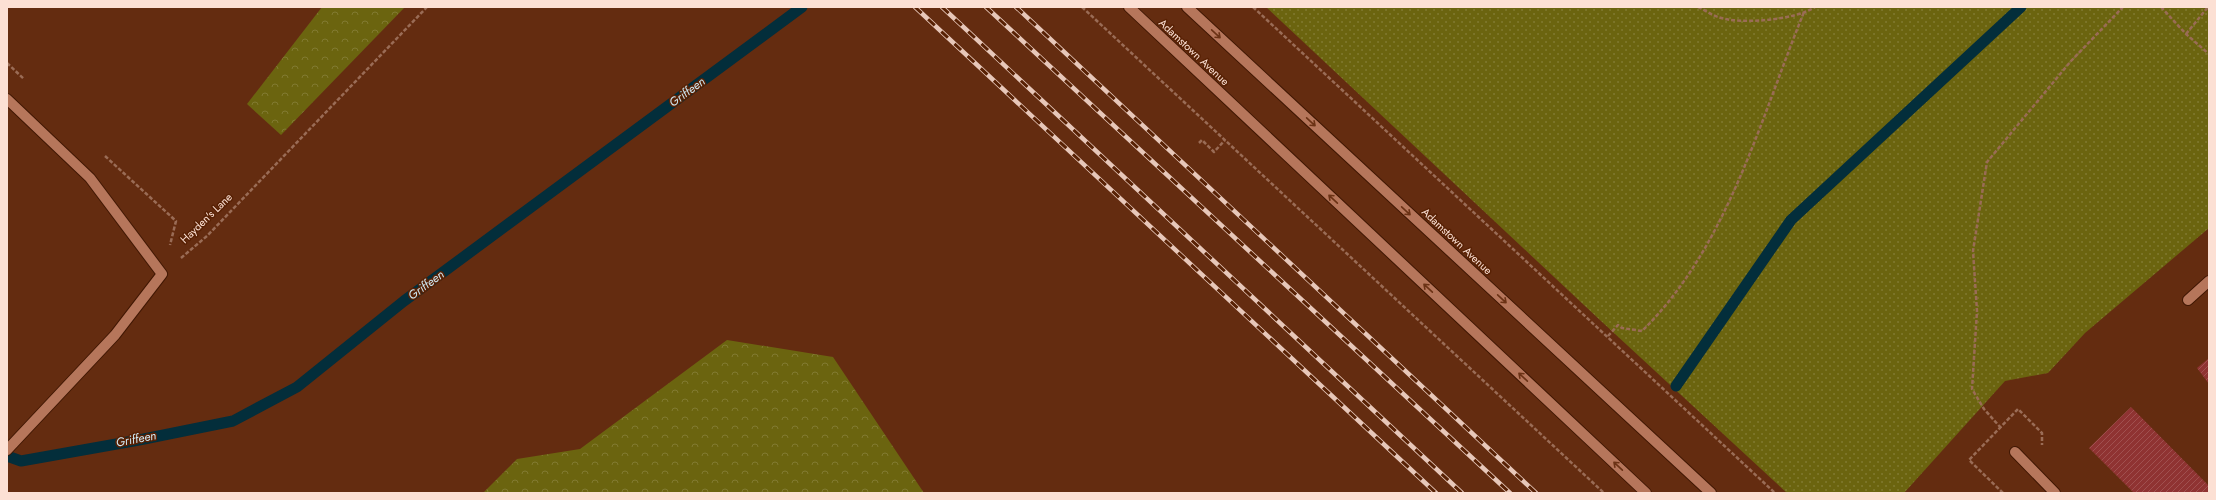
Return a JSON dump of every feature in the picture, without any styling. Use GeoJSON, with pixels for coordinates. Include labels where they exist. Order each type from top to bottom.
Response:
{"type":"FeatureCollection","features":[{"type":"Feature","properties":{"kind":"street","name":"Adamstown Avenue"},"geometry":{"type":"LineString","coordinates":[[1129,7],[1646,493]]}},
{"type":"Feature","properties":{"kind":"street","name":"Adamstown Avenue"},"geometry":{"type":"LineString","coordinates":[[1188,7],[1711,493]]}},
{"type":"Feature","properties":{"kind":"street"},"geometry":{"type":"LineString","coordinates":[[7,99],[90,178],[162,274],[115,335],[7,450]]}},
{"type":"Feature","properties":{"kind":"street"},"geometry":{"type":"LineString","coordinates":[[2188,300],[2209,281]]}},
{"type":"Feature","properties":{"kind":"street"},"geometry":{"type":"LineString","coordinates":[[2015,452],[2055,493]]}},
{"type":"Feature","properties":{"kind":"path","name":"Hayden's Lane"},"geometry":{"type":"LineString","coordinates":[[162,274],[207,236],[427,7]]}},
{"type":"Feature","properties":{"kind":"path"},"geometry":{"type":"LineString","coordinates":[[1082,7],[1604,493]]}},
{"type":"Feature","properties":{"kind":"path"},"geometry":{"type":"LineString","coordinates":[[1253,7],[1775,493]]}},
{"type":"Feature","properties":{"kind":"path"},"geometry":{"type":"LineString","coordinates":[[1698,7],[1718,18],[1774,20],[1804,12],[1816,7]]}},
{"type":"Feature","properties":{"kind":"path"},"geometry":{"type":"LineString","coordinates":[[2001,428],[1984,410],[1972,389],[1977,311],[1973,251],[1987,162],[2071,62],[2123,7]]}},
{"type":"Feature","properties":{"kind":"path"},"geometry":{"type":"LineString","coordinates":[[2161,7],[2186,34],[2209,54]]}},
{"type":"Feature","properties":{"kind":"path"},"geometry":{"type":"LineString","coordinates":[[2186,34],[2208,7]]}},
{"type":"Feature","properties":{"kind":"path"},"geometry":{"type":"LineString","coordinates":[[1608,336],[1618,325],[1622,328],[1642,331],[1664,309],[1702,253],[1730,202],[1804,12]]}},
{"type":"Feature","properties":{"kind":"path"},"geometry":{"type":"LineString","coordinates":[[1199,143],[1202,140],[1214,152],[1225,140]]}},
{"type":"Feature","properties":{"kind":"green space"},"geometry":{"type":"Polygon","coordinates":[[[322,7],[405,7],[281,135],[247,104],[322,7]]]}},
{"type":"Feature","properties":{"kind":"green space"},"geometry":{"type":"Polygon","coordinates":[[[1266,7],[2209,7],[2209,228],[2085,333],[2048,373],[2005,381],[1904,493],[1787,493],[1266,7]]]}},
{"type":"Feature","properties":{"kind":"green space"},"geometry":{"type":"Polygon","coordinates":[[[727,340],[833,357],[924,493],[483,493],[517,459],[580,449],[727,340]]]}},
{"type":"Feature","properties":{"kind":"building"},"geometry":{"type":"Polygon","coordinates":[[[2209,358],[2209,384],[2197,368],[2209,358]]]}},
{"type":"Feature","properties":{"kind":"building"},"geometry":{"type":"Polygon","coordinates":[[[2131,407],[2209,486],[2209,493],[2134,493],[2089,448],[2131,407]]]}},
{"type":"Feature","properties":{"kind":"waterway","name":"Griffeen"},"geometry":{"type":"LineString","coordinates":[[7,456],[21,461],[139,440],[233,421],[297,387],[404,301],[802,7]]}},
{"type":"Feature","properties":{"kind":"waterway"},"geometry":{"type":"LineString","coordinates":[[1676,386],[1791,220],[2021,7]]}},
{"type":"Feature","properties":{"kind":"railway"},"geometry":{"type":"LineString","coordinates":[[915,7],[1436,493]]}},
{"type":"Feature","properties":{"kind":"railway"},"geometry":{"type":"LineString","coordinates":[[942,7],[1462,493]]}},
{"type":"Feature","properties":{"kind":"railway"},"geometry":{"type":"LineString","coordinates":[[986,7],[1510,493]]}},
{"type":"Feature","properties":{"kind":"railway"},"geometry":{"type":"LineString","coordinates":[[1016,7],[1536,493]]}}]}
